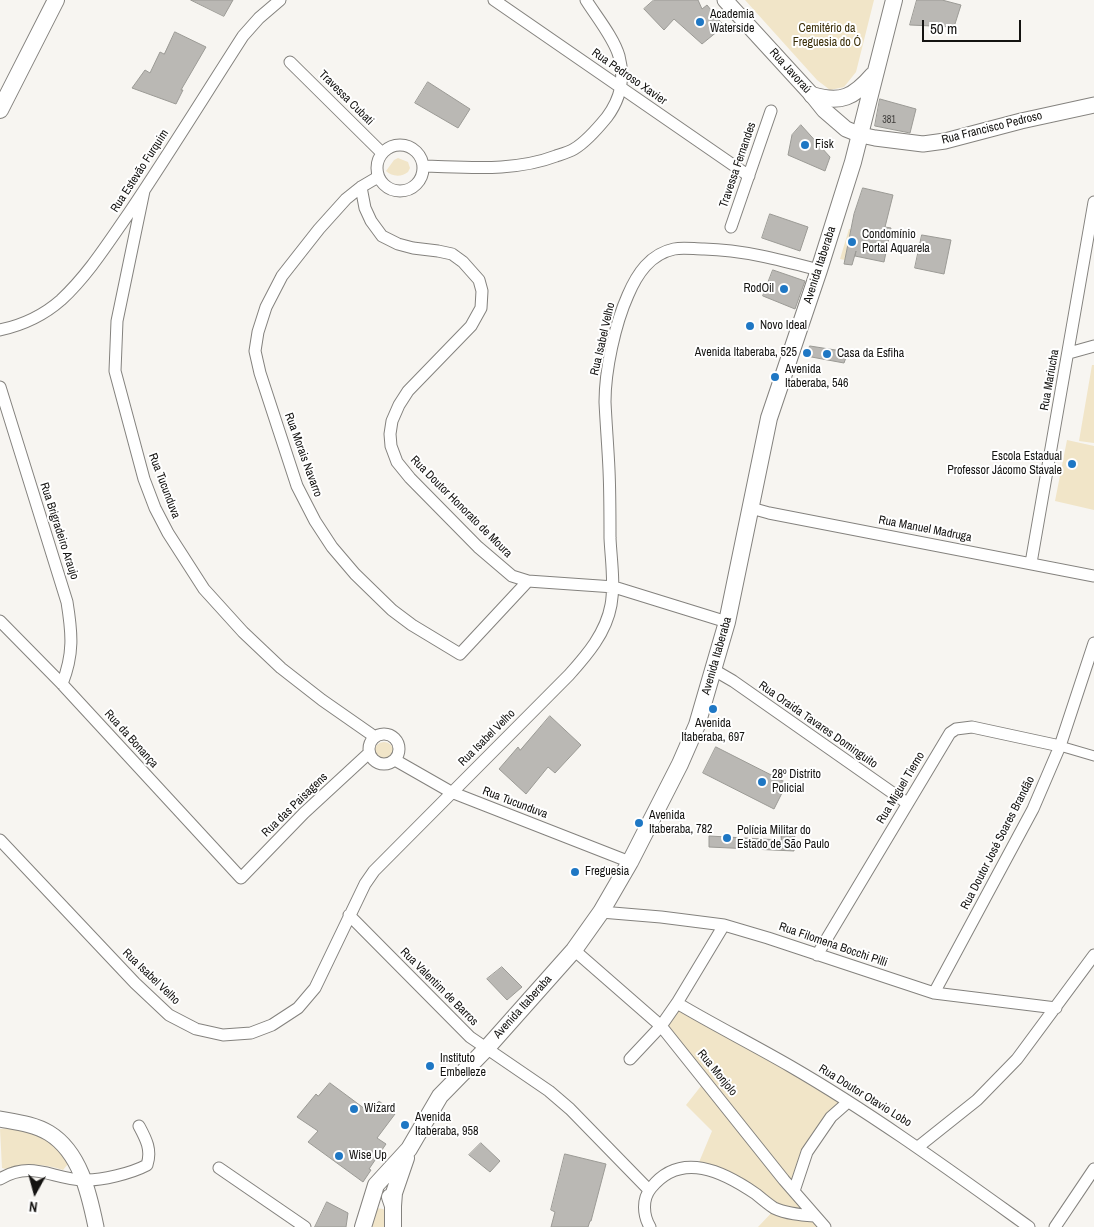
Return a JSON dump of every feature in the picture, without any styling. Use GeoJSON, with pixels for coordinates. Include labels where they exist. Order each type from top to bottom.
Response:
{"type":"FeatureCollection","features":[{"type":"Feature","properties":{"kind":"main road"},"geometry":{"type":"LineString","coordinates":[[0,110],[56,0]]}},
{"type":"Feature","properties":{"kind":"main road","name":"Avenida Itaberaba"},"geometry":{"type":"LineString","coordinates":[[363,1227],[376,1185],[409,1149],[440,1096],[486,1049],[574,950],[602,912],[630,862],[683,756],[696,725],[727,622],[769,418],[819,270],[860,135],[874,73],[894,0]]}},
{"type":"Feature","properties":{"kind":"main road"},"geometry":{"type":"LineString","coordinates":[[812,95],[825,99],[847,97],[863,87],[874,73]]}},
{"type":"Feature","properties":{"kind":"main road"},"geometry":{"type":"LineString","coordinates":[[393,1227],[394,1193],[409,1149]]}},
{"type":"Feature","properties":{"kind":"main road"},"geometry":{"type":"LineString","coordinates":[[376,1185],[389,1196],[393,1206]]}},
{"type":"Feature","properties":{"kind":"street","name":"Rua Estevão Furquim"},"geometry":{"type":"LineString","coordinates":[[0,330],[36,318],[60,300],[79,281],[102,252],[144,191],[243,36],[259,18],[280,0]]}},
{"type":"Feature","properties":{"kind":"street","name":"Rua Pedroso Xavier"},"geometry":{"type":"LineString","coordinates":[[494,0],[749,176]]}},
{"type":"Feature","properties":{"kind":"street"},"geometry":{"type":"LineString","coordinates":[[424,166],[493,168],[519,166],[545,160],[574,149],[600,126],[614,107],[622,89],[622,69],[618,53],[586,0]]}},
{"type":"Feature","properties":{"kind":"street","name":"Rua Javoraú"},"geometry":{"type":"LineString","coordinates":[[725,0],[834,121],[860,135]]}},
{"type":"Feature","properties":{"kind":"street","name":"Travessa Cubati"},"geometry":{"type":"LineString","coordinates":[[290,62],[382,153]]}},
{"type":"Feature","properties":{"kind":"street","name":"Rua Francisco Pedroso"},"geometry":{"type":"LineString","coordinates":[[860,135],[923,144],[945,141],[1021,120],[1094,105]]}},
{"type":"Feature","properties":{"kind":"street","name":"Travessa Fernandes"},"geometry":{"type":"LineString","coordinates":[[731,227],[771,111]]}},
{"type":"Feature","properties":{"kind":"street"},"geometry":{"type":"LineString","coordinates":[[402,144],[412,148],[420,155],[424,166],[421,179],[412,188],[399,191],[386,187],[378,177],[377,164],[382,153],[391,146],[402,144]]}},
{"type":"Feature","properties":{"kind":"street","name":"Rua Morais Navarro"},"geometry":{"type":"LineString","coordinates":[[378,177],[346,199],[319,229],[282,276],[266,306],[258,332],[255,351],[260,373],[297,486],[315,521],[332,547],[354,574],[392,610],[460,654],[528,581]]}},
{"type":"Feature","properties":{"kind":"street","name":"Rua Doutor Honorato de Moura"},"geometry":{"type":"LineString","coordinates":[[361,188],[365,208],[371,221],[382,236],[398,244],[413,248],[452,254],[463,262],[479,280],[482,292],[481,308],[470,326],[423,374],[399,405],[392,421],[391,446],[397,462],[410,478],[478,547],[512,576],[528,581],[614,587],[727,622]]}},
{"type":"Feature","properties":{"kind":"street","name":"Rua Tucunduva"},"geometry":{"type":"LineString","coordinates":[[144,191],[117,321],[115,371],[144,479],[155,508],[168,534],[204,589],[243,632],[281,668],[322,700],[375,737]]}},
{"type":"Feature","properties":{"kind":"street","name":"Rua Mariucha"},"geometry":{"type":"LineString","coordinates":[[1031,563],[1093,219],[1094,202]]}},
{"type":"Feature","properties":{"kind":"street","name":"Rua Isabel Velho"},"geometry":{"type":"LineString","coordinates":[[0,840],[135,984],[169,1014],[196,1029],[222,1034],[251,1032],[272,1025],[298,1008],[315,988],[349,915],[374,871],[569,675],[590,651],[603,630],[611,607],[614,587],[605,400],[608,369],[622,308],[633,283],[645,265],[660,254],[674,249],[719,250],[776,259],[819,270]]}},
{"type":"Feature","properties":{"kind":"street"},"geometry":{"type":"LineString","coordinates":[[1069,353],[1094,346]]}},
{"type":"Feature","properties":{"kind":"street","name":"Rua Brigradeiro Araujo"},"geometry":{"type":"LineString","coordinates":[[0,388],[67,602],[72,630],[71,654],[62,684]]}},
{"type":"Feature","properties":{"kind":"street","name":"Rua Manuel Madruga"},"geometry":{"type":"LineString","coordinates":[[751,508],[1094,576]]}},
{"type":"Feature","properties":{"kind":"street","name":"Rua da Bonança"},"geometry":{"type":"LineString","coordinates":[[0,621],[62,684],[241,878]]}},
{"type":"Feature","properties":{"kind":"street","name":"Rua Doutor José Soares Brandão"},"geometry":{"type":"LineString","coordinates":[[934,993],[1034,809],[1060,746],[1094,644]]}},
{"type":"Feature","properties":{"kind":"street","name":"Rua Oraida Tavares Dominguito"},"geometry":{"type":"LineString","coordinates":[[714,670],[733,681],[907,803]]}},
{"type":"Feature","properties":{"kind":"street","name":"Rua Miguel Tierno"},"geometry":{"type":"LineString","coordinates":[[817,955],[950,734],[956,729],[972,727],[1060,746]]}},
{"type":"Feature","properties":{"kind":"street"},"geometry":{"type":"LineString","coordinates":[[388,735],[396,741],[399,750],[395,760],[386,765],[373,760],[369,753],[369,746],[375,737],[388,735]]}},
{"type":"Feature","properties":{"kind":"street"},"geometry":{"type":"LineString","coordinates":[[1060,746],[1094,756]]}},
{"type":"Feature","properties":{"kind":"street","name":"Rua das Paisagens"},"geometry":{"type":"LineString","coordinates":[[241,878],[304,814],[369,753]]}},
{"type":"Feature","properties":{"kind":"street","name":"Rua Tucunduva"},"geometry":{"type":"LineString","coordinates":[[395,760],[451,792],[630,862]]}},
{"type":"Feature","properties":{"kind":"street","name":"Rua Filomena Bocchi Pilli"},"geometry":{"type":"LineString","coordinates":[[602,912],[724,925],[934,993],[1056,1008]]}},
{"type":"Feature","properties":{"kind":"street","name":"Rua Valentim de Barros"},"geometry":{"type":"LineString","coordinates":[[349,915],[470,1037],[549,1091],[570,1109],[649,1190]]}},
{"type":"Feature","properties":{"kind":"street"},"geometry":{"type":"LineString","coordinates":[[630,1059],[661,1026],[724,925]]}},
{"type":"Feature","properties":{"kind":"street","name":"Rua Monjolo"},"geometry":{"type":"LineString","coordinates":[[574,950],[661,1026],[824,1227]]}},
{"type":"Feature","properties":{"kind":"street"},"geometry":{"type":"LineString","coordinates":[[918,1146],[978,1100],[1017,1059],[1094,955]]}},
{"type":"Feature","properties":{"kind":"street","name":"Rua Doutor Otavio Lobo"},"geometry":{"type":"LineString","coordinates":[[677,1003],[791,1066],[918,1146],[1029,1227]]}},
{"type":"Feature","properties":{"kind":"street"},"geometry":{"type":"LineString","coordinates":[[794,1191],[807,1152],[831,1117],[848,1102]]}},
{"type":"Feature","properties":{"kind":"street"},"geometry":{"type":"LineString","coordinates":[[0,1119],[25,1124],[48,1132],[72,1154],[84,1180],[96,1227]]}},
{"type":"Feature","properties":{"kind":"street"},"geometry":{"type":"LineString","coordinates":[[0,1179],[11,1174],[33,1170],[84,1180],[136,1172],[147,1165],[150,1156],[148,1142],[139,1126]]}},
{"type":"Feature","properties":{"kind":"street"},"geometry":{"type":"LineString","coordinates":[[650,1227],[645,1213],[645,1200],[649,1190],[666,1173],[678,1168],[697,1167],[711,1170],[726,1176],[776,1208],[792,1214],[815,1216]]}},
{"type":"Feature","properties":{"kind":"street"},"geometry":{"type":"LineString","coordinates":[[218,1168],[305,1227]]}},
{"type":"Feature","properties":{"kind":"street"},"geometry":{"type":"LineString","coordinates":[[1055,1227],[1094,1169]]}},
{"type":"Feature","properties":{"kind":"green space","name":"Cemitério da Freguesia do Ó"},"geometry":{"type":"Polygon","coordinates":[[[745,0],[874,0],[856,72],[844,87],[830,90],[817,80],[745,0]]]}},
{"type":"Feature","properties":{"kind":"green space"},"geometry":{"type":"Polygon","coordinates":[[[398,158],[408,162],[410,168],[408,172],[397,176],[386,171],[394,160],[398,158]]]}},
{"type":"Feature","properties":{"kind":"green space"},"geometry":{"type":"Polygon","coordinates":[[[849,229],[851,229],[845,260],[840,259],[849,229]]]}},
{"type":"Feature","properties":{"kind":"green space"},"geometry":{"type":"Polygon","coordinates":[[[1092,365],[1094,365],[1094,443],[1079,441],[1092,365]]]}},
{"type":"Feature","properties":{"kind":"green space"},"geometry":{"type":"Polygon","coordinates":[[[1067,440],[1094,446],[1094,510],[1055,501],[1067,440]]]}},
{"type":"Feature","properties":{"kind":"green space"},"geometry":{"type":"Polygon","coordinates":[[[384,742],[391,745],[394,752],[391,759],[384,762],[377,759],[374,752],[377,745],[384,742]]]}},
{"type":"Feature","properties":{"kind":"green space"},"geometry":{"type":"Polygon","coordinates":[[[677,1003],[848,1102],[831,1117],[794,1190],[825,1227],[758,1227],[776,1208],[697,1167],[712,1131],[686,1105],[705,1081],[661,1026],[677,1003]]]}},
{"type":"Feature","properties":{"kind":"green space"},"geometry":{"type":"Polygon","coordinates":[[[23,1128],[51,1142],[62,1151],[68,1164],[63,1170],[36,1165],[8,1169],[2,1168],[0,1129],[23,1128]]]}},
{"type":"Feature","properties":{"kind":"green space"},"geometry":{"type":"Polygon","coordinates":[[[376,1208],[383,1209],[389,1213],[393,1227],[363,1227],[376,1208]]]}},
{"type":"Feature","properties":{"kind":"building"},"geometry":{"type":"Polygon","coordinates":[[[191,0],[233,0],[224,16],[191,0]]]}},
{"type":"Feature","properties":{"kind":"building","name":"Academia Waterside"},"geometry":{"type":"Polygon","coordinates":[[[654,0],[698,0],[702,9],[707,5],[724,26],[702,44],[674,19],[664,30],[644,9],[654,0]]]}},
{"type":"Feature","properties":{"kind":"building"},"geometry":{"type":"Polygon","coordinates":[[[917,0],[942,0],[961,5],[954,27],[910,25],[917,0]]]}},
{"type":"Feature","properties":{"kind":"building"},"geometry":{"type":"Polygon","coordinates":[[[175,32],[206,47],[181,90],[183,90],[176,104],[132,88],[145,70],[150,73],[160,52],[164,54],[175,32]]]}},
{"type":"Feature","properties":{"kind":"building"},"geometry":{"type":"Polygon","coordinates":[[[428,82],[470,109],[458,128],[415,103],[428,82]]]}},
{"type":"Feature","properties":{"kind":"building"},"geometry":{"type":"Polygon","coordinates":[[[880,99],[916,109],[910,133],[875,126],[880,99]]]}},
{"type":"Feature","properties":{"kind":"building","name":"Fisk"},"geometry":{"type":"Polygon","coordinates":[[[801,125],[830,157],[825,171],[788,155],[792,135],[801,125]]]}},
{"type":"Feature","properties":{"kind":"building"},"geometry":{"type":"Polygon","coordinates":[[[863,188],[893,195],[885,227],[891,228],[884,262],[855,256],[856,251],[852,265],[844,264],[854,214],[863,188]]]}},
{"type":"Feature","properties":{"kind":"building"},"geometry":{"type":"Polygon","coordinates":[[[770,214],[808,227],[800,251],[762,238],[770,214]]]}},
{"type":"Feature","properties":{"kind":"building"},"geometry":{"type":"Polygon","coordinates":[[[922,235],[951,240],[944,274],[915,268],[922,235]]]}},
{"type":"Feature","properties":{"kind":"building","name":"RodOil"},"geometry":{"type":"Polygon","coordinates":[[[773,270],[805,281],[795,309],[763,296],[773,270]]]}},
{"type":"Feature","properties":{"kind":"building","name":"Casa da Esfiha"},"geometry":{"type":"Polygon","coordinates":[[[810,346],[848,352],[844,363],[806,356],[810,346]]]}},
{"type":"Feature","properties":{"kind":"building"},"geometry":{"type":"Polygon","coordinates":[[[550,716],[581,745],[555,773],[548,767],[526,794],[499,769],[518,747],[520,750],[550,716]]]}},
{"type":"Feature","properties":{"kind":"building"},"geometry":{"type":"Polygon","coordinates":[[[716,747],[787,783],[774,809],[703,773],[716,747]]]}},
{"type":"Feature","properties":{"kind":"building","name":"Polícia Militar do Estado de São Paulo"},"geometry":{"type":"Polygon","coordinates":[[[781,829],[795,829],[794,851],[709,847],[709,836],[781,840],[781,829]]]}},
{"type":"Feature","properties":{"kind":"building"},"geometry":{"type":"Polygon","coordinates":[[[502,967],[522,987],[507,1000],[487,979],[502,967]]]}},
{"type":"Feature","properties":{"kind":"building"},"geometry":{"type":"Polygon","coordinates":[[[330,1083],[369,1112],[379,1101],[395,1114],[377,1138],[386,1144],[369,1169],[371,1170],[363,1182],[308,1142],[318,1131],[297,1117],[316,1094],[318,1096],[330,1083]]]}},
{"type":"Feature","properties":{"kind":"building"},"geometry":{"type":"Polygon","coordinates":[[[481,1143],[500,1161],[490,1172],[469,1155],[481,1143]]]}},
{"type":"Feature","properties":{"kind":"building"},"geometry":{"type":"Polygon","coordinates":[[[565,1154],[606,1164],[588,1227],[551,1227],[555,1212],[551,1210],[565,1154]]]}},
{"type":"Feature","properties":{"kind":"building"},"geometry":{"type":"Polygon","coordinates":[[[327,1202],[348,1213],[346,1227],[315,1227],[327,1202]]]}},
{"type":"Feature","properties":{"kind":"place","name":"Academia Waterside"},"geometry":{"type":"Point","coordinates":[700,22]}},
{"type":"Feature","properties":{"kind":"place","name":"Fisk"},"geometry":{"type":"Point","coordinates":[805,145]}},
{"type":"Feature","properties":{"kind":"place","name":"Condomínio Portal Aquarela"},"geometry":{"type":"Point","coordinates":[852,242]}},
{"type":"Feature","properties":{"kind":"place","name":"RodOil"},"geometry":{"type":"Point","coordinates":[784,289]}},
{"type":"Feature","properties":{"kind":"place","name":"Novo Ideal"},"geometry":{"type":"Point","coordinates":[750,326]}},
{"type":"Feature","properties":{"kind":"place","name":"Avenida Itaberaba, 525"},"geometry":{"type":"Point","coordinates":[807,353]}},
{"type":"Feature","properties":{"kind":"place","name":"Casa da Esfiha"},"geometry":{"type":"Point","coordinates":[827,354]}},
{"type":"Feature","properties":{"kind":"place","name":"Avenida Itaberaba, 546"},"geometry":{"type":"Point","coordinates":[775,377]}},
{"type":"Feature","properties":{"kind":"place","name":"Escola Estadual Professor Jácomo Stavale"},"geometry":{"type":"Point","coordinates":[1072,464]}},
{"type":"Feature","properties":{"kind":"place","name":"Avenida Itaberaba, 697"},"geometry":{"type":"Point","coordinates":[713,709]}},
{"type":"Feature","properties":{"kind":"place","name":"28º Distrito Policial"},"geometry":{"type":"Point","coordinates":[762,782]}},
{"type":"Feature","properties":{"kind":"place","name":"Avenida Itaberaba, 782"},"geometry":{"type":"Point","coordinates":[639,823]}},
{"type":"Feature","properties":{"kind":"place","name":"Polícia Militar do Estado de São Paulo"},"geometry":{"type":"Point","coordinates":[727,838]}},
{"type":"Feature","properties":{"kind":"place","name":"Freguesia"},"geometry":{"type":"Point","coordinates":[575,872]}},
{"type":"Feature","properties":{"kind":"place","name":"Instituto Embelleze"},"geometry":{"type":"Point","coordinates":[430,1066]}},
{"type":"Feature","properties":{"kind":"place","name":"Wizard"},"geometry":{"type":"Point","coordinates":[354,1109]}},
{"type":"Feature","properties":{"kind":"place","name":"Avenida Itaberaba, 958"},"geometry":{"type":"Point","coordinates":[405,1125]}},
{"type":"Feature","properties":{"kind":"place","name":"Wise Up"},"geometry":{"type":"Point","coordinates":[339,1156]}}]}
